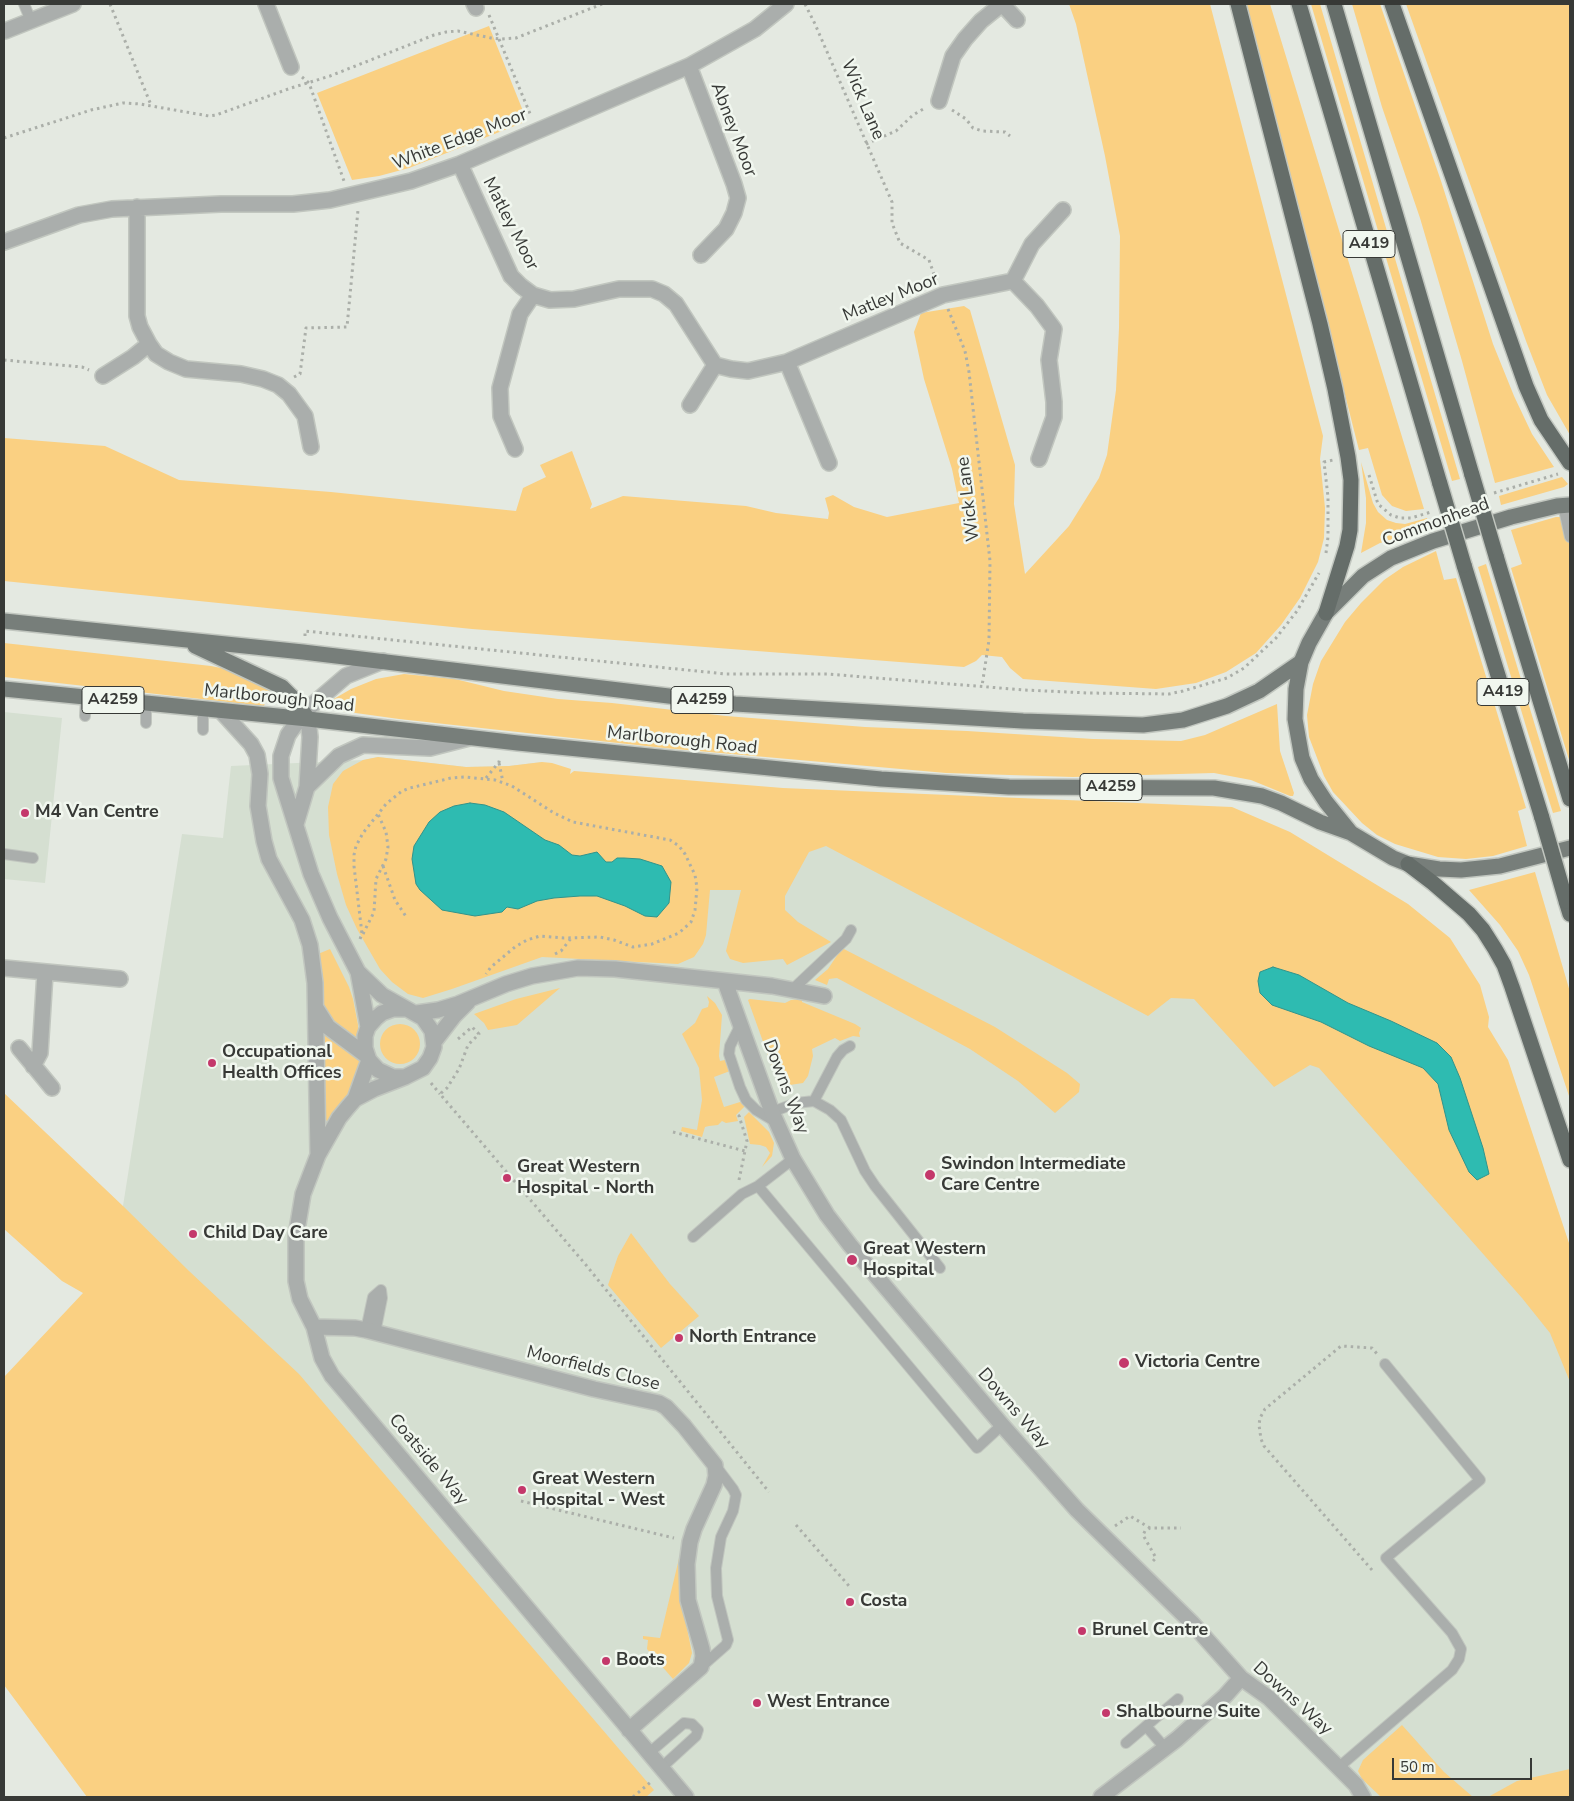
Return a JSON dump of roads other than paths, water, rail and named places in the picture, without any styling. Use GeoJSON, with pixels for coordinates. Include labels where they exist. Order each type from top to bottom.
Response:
{"type":"FeatureCollection","features":[{"type":"Feature","properties":{"kind":"highway"},"geometry":{"type":"LineString","coordinates":[[1238,4],[1320,324],[1348,457],[1351,480],[1350,530],[1347,546],[1326,613]]}},
{"type":"Feature","properties":{"kind":"highway","name":"A419"},"geometry":{"type":"LineString","coordinates":[[1298,4],[1568,908]]}},
{"type":"Feature","properties":{"kind":"highway","name":"A419"},"geometry":{"type":"LineString","coordinates":[[1334,4],[1496,556],[1570,799]]}},
{"type":"Feature","properties":{"kind":"highway"},"geometry":{"type":"LineString","coordinates":[[1392,4],[1526,386],[1541,420],[1567,467]]}},
{"type":"Feature","properties":{"kind":"highway"},"geometry":{"type":"LineString","coordinates":[[1408,864],[1433,882],[1469,914],[1495,949],[1504,965],[1570,1160]]}},
{"type":"Feature","properties":{"kind":"main road","name":"Commonhead"},"geometry":{"type":"LineString","coordinates":[[1567,505],[1536,510],[1476,527],[1391,558],[1363,576],[1326,613],[1309,643],[1301,662],[1295,720],[1302,758],[1318,790],[1350,833],[1408,864],[1439,869],[1482,869],[1522,861],[1570,848]]}},
{"type":"Feature","properties":{"kind":"main road","name":"A4259"},"geometry":{"type":"LineString","coordinates":[[4,621],[384,661],[735,704],[1023,721],[1143,725],[1183,720],[1227,706],[1258,691],[1301,662]]}},
{"type":"Feature","properties":{"kind":"main road"},"geometry":{"type":"LineString","coordinates":[[180,639],[282,687],[303,717]]}},
{"type":"Feature","properties":{"kind":"main road","name":"Marlborough Road"},"geometry":{"type":"LineString","coordinates":[[4,689],[221,711],[303,717],[505,742],[881,779],[1009,787],[1214,788],[1262,796],[1350,833]]}},
{"type":"Feature","properties":{"kind":"street"},"geometry":{"type":"LineString","coordinates":[[5,31],[72,4]]}},
{"type":"Feature","properties":{"kind":"street"},"geometry":{"type":"LineString","coordinates":[[266,4],[291,67]]}},
{"type":"Feature","properties":{"kind":"street","name":"White Edge Moor"},"geometry":{"type":"LineString","coordinates":[[4,242],[79,215],[112,209],[292,204],[330,200],[411,181],[460,164],[689,66],[755,29],[786,4]]}},
{"type":"Feature","properties":{"kind":"street"},"geometry":{"type":"LineString","coordinates":[[939,101],[953,56],[981,21],[1002,4],[1017,20]]}},
{"type":"Feature","properties":{"kind":"street","name":"Abney Moor"},"geometry":{"type":"LineString","coordinates":[[689,66],[738,198],[726,229],[702,255]]}},
{"type":"Feature","properties":{"kind":"street","name":"Matley Moor"},"geometry":{"type":"LineString","coordinates":[[460,164],[511,276],[533,295],[550,300],[574,299],[619,289],[652,289],[664,294],[676,304],[715,365],[748,371],[787,362],[943,295],[1013,281]]}},
{"type":"Feature","properties":{"kind":"street"},"geometry":{"type":"LineString","coordinates":[[137,207],[137,316],[140,327],[156,354],[169,362],[186,368],[241,374],[278,385],[294,399],[305,416],[312,448]]}},
{"type":"Feature","properties":{"kind":"street"},"geometry":{"type":"LineString","coordinates":[[1038,460],[1054,417],[1049,360],[1054,329],[1037,306],[1013,281],[1032,244],[1063,210]]}},
{"type":"Feature","properties":{"kind":"street","name":"Matley Moor"},"geometry":{"type":"LineString","coordinates":[[515,448],[501,416],[500,388],[520,314],[533,295]]}},
{"type":"Feature","properties":{"kind":"street"},"geometry":{"type":"LineString","coordinates":[[103,376],[133,357],[149,344]]}},
{"type":"Feature","properties":{"kind":"street"},"geometry":{"type":"LineString","coordinates":[[787,362],[829,463]]}},
{"type":"Feature","properties":{"kind":"street"},"geometry":{"type":"LineString","coordinates":[[690,405],[715,365]]}},
{"type":"Feature","properties":{"kind":"street"},"geometry":{"type":"LineString","coordinates":[[368,1058],[364,1043],[368,1027],[358,972],[318,892],[305,858],[283,784],[281,756],[288,735],[303,717],[346,676],[384,661]]}},
{"type":"Feature","properties":{"kind":"street"},"geometry":{"type":"LineString","coordinates":[[221,711],[252,744],[257,755],[260,774],[258,806],[261,829],[269,859],[302,920],[308,938],[314,967],[316,1008],[318,1155]]}},
{"type":"Feature","properties":{"kind":"street"},"geometry":{"type":"LineString","coordinates":[[296,824],[307,788],[310,737],[303,717]]}},
{"type":"Feature","properties":{"kind":"street"},"geometry":{"type":"LineString","coordinates":[[307,788],[339,756],[363,745],[430,748],[469,738]]}},
{"type":"Feature","properties":{"kind":"street"},"geometry":{"type":"LineString","coordinates":[[4,968],[120,979]]}},
{"type":"Feature","properties":{"kind":"street"},"geometry":{"type":"LineString","coordinates":[[368,1027],[382,1013],[393,1009],[412,1011],[438,1010],[471,1000],[506,984],[532,976],[578,968],[623,970],[793,989],[824,996]]}},
{"type":"Feature","properties":{"kind":"street"},"geometry":{"type":"LineString","coordinates":[[358,972],[382,995],[412,1011],[428,1023],[434,1042]]}},
{"type":"Feature","properties":{"kind":"street"},"geometry":{"type":"LineString","coordinates":[[34,1066],[40,1053],[44,973]]}},
{"type":"Feature","properties":{"kind":"street","name":"Downs Way"},"geometry":{"type":"LineString","coordinates":[[725,982],[774,1117],[793,1159],[827,1215],[850,1245],[1002,1425],[1101,1535],[1192,1623],[1241,1678],[1269,1698],[1339,1767],[1364,1797]]}},
{"type":"Feature","properties":{"kind":"street"},"geometry":{"type":"LineString","coordinates":[[316,1008],[328,1027],[368,1058],[378,1070],[393,1077],[405,1077],[423,1068],[430,1058],[434,1042],[446,1026],[471,1000]]}},
{"type":"Feature","properties":{"kind":"street"},"geometry":{"type":"LineString","coordinates":[[19,1048],[52,1088]]}},
{"type":"Feature","properties":{"kind":"street","name":"Coatside Way"},"geometry":{"type":"LineString","coordinates":[[355,1100],[368,1058]]}},
{"type":"Feature","properties":{"kind":"street","name":"Coatside Way"},"geometry":{"type":"LineString","coordinates":[[405,1077],[377,1088],[355,1100],[339,1118],[318,1155],[303,1194],[296,1236],[296,1281],[300,1299],[314,1327],[322,1358],[332,1376],[686,1797]]}},
{"type":"Feature","properties":{"kind":"street","name":"Moorfields Close"},"geometry":{"type":"LineString","coordinates":[[314,1327],[355,1328],[371,1331],[594,1390],[659,1403],[666,1407],[684,1426],[715,1465]]}},
{"type":"Feature","properties":{"kind":"street"},"geometry":{"type":"LineString","coordinates":[[629,1730],[702,1667],[702,1649],[688,1600],[687,1564],[690,1542],[700,1512],[714,1485],[716,1476],[715,1465]]}},
{"type":"Feature","properties":{"kind":"street"},"geometry":{"type":"LineString","coordinates":[[1101,1797],[1165,1748],[1225,1696],[1241,1678]]}},
{"type":"Feature","properties":{"kind":"lane"},"geometry":{"type":"LineString","coordinates":[[24,4],[30,21]]}},
{"type":"Feature","properties":{"kind":"lane"},"geometry":{"type":"LineString","coordinates":[[1567,505],[1570,537]]}},
{"type":"Feature","properties":{"kind":"lane"},"geometry":{"type":"LineString","coordinates":[[85,716],[86,697]]}},
{"type":"Feature","properties":{"kind":"lane"},"geometry":{"type":"LineString","coordinates":[[146,703],[146,723]]}},
{"type":"Feature","properties":{"kind":"lane"},"geometry":{"type":"LineString","coordinates":[[203,709],[203,730]]}},
{"type":"Feature","properties":{"kind":"lane"},"geometry":{"type":"LineString","coordinates":[[4,854],[33,858]]}},
{"type":"Feature","properties":{"kind":"lane"},"geometry":{"type":"LineString","coordinates":[[793,989],[846,939],[851,930]]}},
{"type":"Feature","properties":{"kind":"lane"},"geometry":{"type":"LineString","coordinates":[[741,1024],[730,1046],[729,1054],[746,1100],[752,1106],[774,1117],[796,1103],[814,1101],[830,1110],[841,1120],[865,1171],[875,1186],[940,1268]]}},
{"type":"Feature","properties":{"kind":"lane"},"geometry":{"type":"LineString","coordinates":[[814,1101],[837,1057],[850,1046]]}},
{"type":"Feature","properties":{"kind":"lane"},"geometry":{"type":"LineString","coordinates":[[693,1237],[742,1194],[758,1186],[793,1159]]}},
{"type":"Feature","properties":{"kind":"lane"},"geometry":{"type":"LineString","coordinates":[[758,1186],[977,1448],[1002,1425]]}},
{"type":"Feature","properties":{"kind":"lane"},"geometry":{"type":"LineString","coordinates":[[371,1331],[373,1297],[381,1290]]}},
{"type":"Feature","properties":{"kind":"lane"},"geometry":{"type":"LineString","coordinates":[[1339,1767],[1452,1670],[1459,1659],[1461,1649],[1452,1633],[1386,1558],[1480,1480],[1385,1364]]}},
{"type":"Feature","properties":{"kind":"lane"},"geometry":{"type":"LineString","coordinates":[[702,1667],[726,1645],[728,1640],[717,1596],[716,1568],[721,1537],[733,1511],[736,1495],[715,1465]]}},
{"type":"Feature","properties":{"kind":"lane"},"geometry":{"type":"LineString","coordinates":[[1126,1743],[1178,1699]]}},
{"type":"Feature","properties":{"kind":"lane"},"geometry":{"type":"LineString","coordinates":[[649,1753],[684,1723],[692,1724],[698,1730],[696,1736],[662,1770]]}},
{"type":"Feature","properties":{"kind":"lane"},"geometry":{"type":"LineString","coordinates":[[1146,1726],[1165,1748]]}},
{"type":"Feature","properties":{"kind":"water"},"geometry":{"type":"Polygon","coordinates":[[[470,803],[485,805],[504,812],[545,840],[559,845],[572,855],[580,856],[597,852],[606,862],[612,862],[617,858],[640,859],[662,866],[671,882],[669,903],[657,917],[645,916],[625,906],[597,896],[554,898],[537,901],[518,909],[507,907],[502,912],[475,916],[442,910],[416,884],[412,859],[414,846],[429,822],[440,812],[454,806],[470,803]]]}},
{"type":"Feature","properties":{"kind":"water"},"geometry":{"type":"Polygon","coordinates":[[[1273,967],[1299,975],[1348,1003],[1437,1043],[1451,1057],[1460,1078],[1483,1148],[1489,1174],[1477,1180],[1469,1172],[1449,1130],[1438,1084],[1423,1068],[1369,1046],[1321,1022],[1272,1005],[1260,993],[1258,981],[1260,972],[1273,967]]]}},
{"type":"Feature","properties":{"kind":"place","name":"M4 Van Centre"},"geometry":{"type":"Point","coordinates":[25,813]}},
{"type":"Feature","properties":{"kind":"place","name":"Occupational Health Offices"},"geometry":{"type":"Point","coordinates":[212,1063]}},
{"type":"Feature","properties":{"kind":"place","name":"Swindon Intermediate Care Centre"},"geometry":{"type":"Point","coordinates":[930,1175]}},
{"type":"Feature","properties":{"kind":"place","name":"Great Western Hospital - North"},"geometry":{"type":"Point","coordinates":[507,1178]}},
{"type":"Feature","properties":{"kind":"place","name":"Child Day Care"},"geometry":{"type":"Point","coordinates":[193,1234]}},
{"type":"Feature","properties":{"kind":"place","name":"Great Western Hospital"},"geometry":{"type":"Point","coordinates":[852,1260]}},
{"type":"Feature","properties":{"kind":"place","name":"North Entrance"},"geometry":{"type":"Point","coordinates":[679,1338]}},
{"type":"Feature","properties":{"kind":"place","name":"Victoria Centre"},"geometry":{"type":"Point","coordinates":[1124,1363]}},
{"type":"Feature","properties":{"kind":"place","name":"Great Western Hospital - West"},"geometry":{"type":"Point","coordinates":[522,1490]}},
{"type":"Feature","properties":{"kind":"place","name":"Costa"},"geometry":{"type":"Point","coordinates":[850,1602]}},
{"type":"Feature","properties":{"kind":"place","name":"Brunel Centre"},"geometry":{"type":"Point","coordinates":[1082,1631]}},
{"type":"Feature","properties":{"kind":"place","name":"Boots"},"geometry":{"type":"Point","coordinates":[606,1661]}},
{"type":"Feature","properties":{"kind":"place","name":"West Entrance"},"geometry":{"type":"Point","coordinates":[757,1703]}},
{"type":"Feature","properties":{"kind":"place","name":"Shalbourne Suite"},"geometry":{"type":"Point","coordinates":[1106,1713]}}]}
